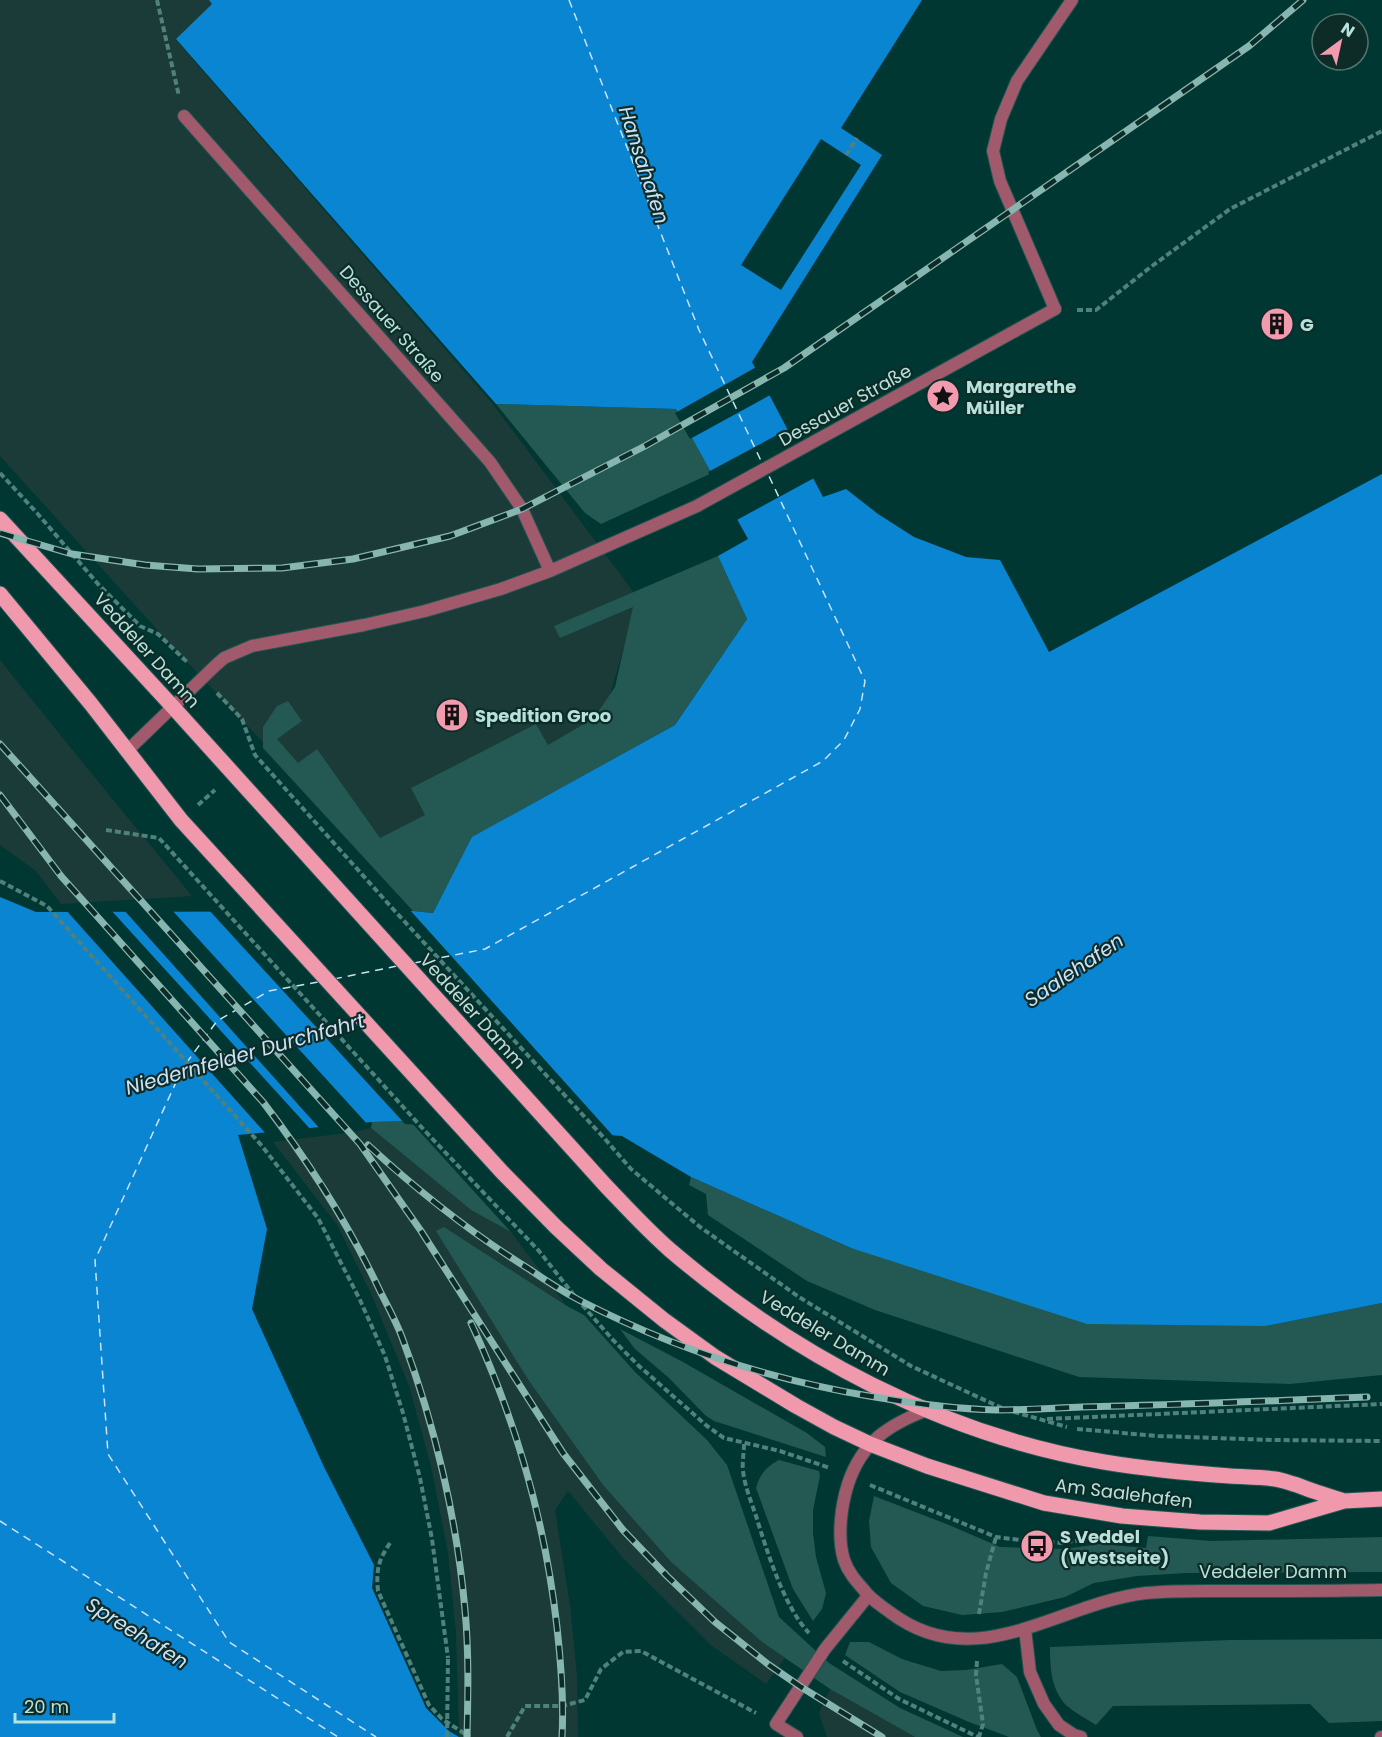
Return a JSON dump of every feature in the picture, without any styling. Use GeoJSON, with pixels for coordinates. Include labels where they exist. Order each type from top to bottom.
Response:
{"type":"FeatureCollection","features":[{"type":"Feature","properties":{"kind":"main road","name":"Veddeler Damm"},"geometry":{"type":"LineString","coordinates":[[0,519],[560,1137],[646,1228],[687,1264],[769,1325],[827,1361],[927,1410]]}},
{"type":"Feature","properties":{"kind":"main road"},"geometry":{"type":"LineString","coordinates":[[0,594],[91,704],[181,820],[502,1172],[556,1227],[601,1269],[715,1358],[796,1406],[870,1444]]}},
{"type":"Feature","properties":{"kind":"main road","name":"Am Saalehafen"},"geometry":{"type":"LineString","coordinates":[[927,1410],[973,1428],[1050,1452],[1154,1470],[1276,1479],[1344,1501]]}},
{"type":"Feature","properties":{"kind":"main road","name":"Am Saalehafen"},"geometry":{"type":"LineString","coordinates":[[870,1444],[961,1477],[1044,1503],[1122,1516],[1200,1522],[1269,1523],[1344,1501],[1382,1499]]}},
{"type":"Feature","properties":{"kind":"street"},"geometry":{"type":"LineString","coordinates":[[1055,309],[1000,181],[993,151],[1001,119],[1017,81],[1072,0]]}},
{"type":"Feature","properties":{"kind":"street","name":"Dessauer Straße"},"geometry":{"type":"LineString","coordinates":[[184,116],[490,462],[522,509],[550,571]]}},
{"type":"Feature","properties":{"kind":"street","name":"Dessauer Straße"},"geometry":{"type":"LineString","coordinates":[[127,751],[215,666],[237,651],[425,611],[501,589],[550,571],[697,506],[1055,309]]}},
{"type":"Feature","properties":{"kind":"street","name":"Veddeler Damm"},"geometry":{"type":"LineString","coordinates":[[927,1410],[893,1424],[870,1444],[857,1463],[846,1490],[842,1508],[841,1536],[844,1559],[852,1576],[868,1596],[903,1622],[924,1632],[941,1637],[977,1638],[1025,1629],[1125,1595],[1163,1591],[1382,1590]]}},
{"type":"Feature","properties":{"kind":"street"},"geometry":{"type":"LineString","coordinates":[[797,1737],[776,1724],[825,1649],[868,1596]]}},
{"type":"Feature","properties":{"kind":"street"},"geometry":{"type":"LineString","coordinates":[[1025,1629],[1030,1672],[1044,1704],[1059,1725],[1081,1737]]}},
{"type":"Feature","properties":{"kind":"path"},"geometry":{"type":"LineString","coordinates":[[157,0],[184,116]]}},
{"type":"Feature","properties":{"kind":"path"},"geometry":{"type":"LineString","coordinates":[[1055,309],[1096,310],[1230,209],[1382,131]]}},
{"type":"Feature","properties":{"kind":"path"},"geometry":{"type":"LineString","coordinates":[[846,155],[857,138]]}},
{"type":"Feature","properties":{"kind":"path"},"geometry":{"type":"LineString","coordinates":[[0,473],[105,591],[140,626],[158,634],[171,645]]}},
{"type":"Feature","properties":{"kind":"path"},"geometry":{"type":"LineString","coordinates":[[242,719],[255,755],[631,1169],[700,1227],[800,1297],[911,1366],[1004,1409],[1074,1429],[1158,1437],[1382,1440]]}},
{"type":"Feature","properties":{"kind":"path"},"geometry":{"type":"LineString","coordinates":[[106,830],[159,838],[426,1131],[539,1251],[613,1340],[707,1426],[724,1438],[744,1444]]}},
{"type":"Feature","properties":{"kind":"path"},"geometry":{"type":"LineString","coordinates":[[0,881],[47,906],[262,1146],[318,1218],[360,1300],[385,1356],[420,1478],[432,1539],[448,1658],[447,1737]]}},
{"type":"Feature","properties":{"kind":"path"},"geometry":{"type":"LineString","coordinates":[[1041,1420],[1382,1404]]}},
{"type":"Feature","properties":{"kind":"path"},"geometry":{"type":"LineString","coordinates":[[979,1737],[983,1724],[976,1675],[977,1638],[984,1583],[996,1537]]}},
{"type":"Feature","properties":{"kind":"path"},"geometry":{"type":"LineString","coordinates":[[390,1543],[380,1557],[376,1575],[378,1591],[429,1705],[442,1719],[470,1737]]}},
{"type":"Feature","properties":{"kind":"path"},"geometry":{"type":"LineString","coordinates":[[507,1737],[525,1706],[562,1706],[585,1700],[601,1669],[622,1652],[640,1651],[776,1724]]}},
{"type":"Feature","properties":{"kind":"shaded area"},"geometry":{"type":"Polygon","coordinates":[[[0,0],[209,0],[212,4],[176,40],[492,403],[638,598],[603,719],[376,862],[171,645],[0,456],[0,0]]]}},
{"type":"Feature","properties":{"kind":"shaded area"},"geometry":{"type":"Polygon","coordinates":[[[496,404],[676,409],[712,473],[601,524],[585,513],[496,404]]]}},
{"type":"Feature","properties":{"kind":"shaded area"},"geometry":{"type":"Polygon","coordinates":[[[718,556],[747,619],[675,725],[473,837],[433,913],[413,911],[263,748],[263,727],[277,706],[288,701],[302,721],[277,739],[298,763],[317,749],[380,838],[425,815],[411,788],[536,724],[548,745],[594,718],[615,687],[633,607],[560,638],[554,626],[718,556]]]}},
{"type":"Feature","properties":{"kind":"shaded area"},"geometry":{"type":"Polygon","coordinates":[[[0,660],[192,896],[61,904],[36,871],[0,845],[0,660]]]}},
{"type":"Feature","properties":{"kind":"shaded area"},"geometry":{"type":"Polygon","coordinates":[[[410,1121],[511,1232],[471,1210],[371,1128],[372,1122],[410,1121]]]}},
{"type":"Feature","properties":{"kind":"shaded area"},"geometry":{"type":"Polygon","coordinates":[[[371,1128],[471,1210],[511,1232],[567,1306],[444,1227],[529,1381],[603,1485],[671,1562],[762,1642],[785,1658],[766,1684],[712,1646],[623,1558],[568,1491],[555,1510],[570,1605],[577,1676],[578,1737],[459,1737],[456,1633],[448,1553],[431,1466],[409,1386],[372,1296],[337,1225],[273,1142],[371,1128]]]}},
{"type":"Feature","properties":{"kind":"shaded area"},"geometry":{"type":"Polygon","coordinates":[[[691,1177],[851,1248],[1266,1326],[1382,1303],[1382,1375],[1290,1384],[1079,1377],[875,1310],[807,1281],[708,1215],[706,1194],[689,1185],[691,1177]]]}},
{"type":"Feature","properties":{"kind":"shaded area"},"geometry":{"type":"Polygon","coordinates":[[[444,1227],[584,1315],[635,1372],[707,1440],[727,1465],[779,1617],[829,1663],[900,1708],[963,1737],[915,1737],[830,1689],[762,1642],[671,1562],[603,1485],[529,1381],[436,1231],[444,1227]]]}},
{"type":"Feature","properties":{"kind":"shaded area"},"geometry":{"type":"Polygon","coordinates":[[[620,1329],[807,1433],[825,1447],[826,1457],[714,1421],[635,1349],[620,1329]]]}},
{"type":"Feature","properties":{"kind":"shaded area"},"geometry":{"type":"Polygon","coordinates":[[[779,1460],[819,1471],[813,1510],[813,1533],[816,1557],[826,1593],[822,1609],[813,1621],[793,1589],[756,1488],[764,1471],[779,1460]]]}},
{"type":"Feature","properties":{"kind":"shaded area"},"geometry":{"type":"Polygon","coordinates":[[[874,1496],[1000,1547],[1064,1549],[1100,1544],[1146,1548],[1148,1536],[1212,1541],[1382,1537],[1382,1572],[1186,1573],[1137,1576],[1094,1583],[1065,1597],[1002,1612],[962,1615],[923,1606],[891,1583],[871,1547],[869,1521],[874,1496]]]}},
{"type":"Feature","properties":{"kind":"shaded area"},"geometry":{"type":"Polygon","coordinates":[[[1382,1639],[1382,1721],[1329,1723],[1310,1704],[1113,1706],[1096,1725],[1070,1709],[1062,1700],[1052,1678],[1050,1663],[1050,1647],[1230,1640],[1382,1639]]]}},
{"type":"Feature","properties":{"kind":"shaded area"},"geometry":{"type":"Polygon","coordinates":[[[850,1642],[869,1642],[902,1659],[941,1671],[966,1670],[1002,1664],[1017,1677],[1041,1737],[1009,1737],[900,1692],[845,1655],[850,1642]]]}},
{"type":"Feature","properties":{"kind":"shaded area"},"geometry":{"type":"Polygon","coordinates":[[[830,1689],[915,1737],[827,1737],[819,1713],[830,1689]]]}},
{"type":"Feature","properties":{"kind":"water"},"geometry":{"type":"Polygon","coordinates":[[[209,0],[922,0],[841,128],[882,155],[752,362],[823,497],[846,489],[878,514],[914,537],[966,557],[1000,560],[1049,652],[1382,474],[1382,1303],[1266,1326],[1087,1324],[851,1248],[691,1177],[622,1136],[410,1121],[372,1122],[238,1135],[267,1229],[252,1309],[324,1467],[374,1565],[372,1588],[426,1708],[449,1731],[459,1737],[0,1737],[0,897],[36,912],[413,911],[433,913],[472,837],[675,725],[747,619],[718,556],[748,539],[676,409],[496,404],[176,39],[212,4],[209,0]]]}},
{"type":"Feature","properties":{"kind":"pier"},"geometry":{"type":"Polygon","coordinates":[[[821,139],[861,165],[781,290],[741,265],[821,139]]]}},
{"type":"Feature","properties":{"kind":"pier"},"geometry":{"type":"Polygon","coordinates":[[[758,366],[772,394],[690,439],[675,413],[758,366]]]}},
{"type":"Feature","properties":{"kind":"pier"},"geometry":{"type":"Polygon","coordinates":[[[790,428],[816,477],[735,521],[708,472],[790,428]]]}},
{"type":"Feature","properties":{"kind":"pier"},"geometry":{"type":"Polygon","coordinates":[[[65,909],[110,909],[312,1131],[267,1135],[65,909]]]}},
{"type":"Feature","properties":{"kind":"pier"},"geometry":{"type":"Polygon","coordinates":[[[123,909],[171,909],[369,1126],[321,1130],[123,909]]]}},
{"type":"Feature","properties":{"kind":"pier"},"geometry":{"type":"Polygon","coordinates":[[[208,909],[409,909],[615,1138],[405,1124],[208,909]]]}},
{"type":"Feature","properties":{"kind":"ferry route"},"geometry":{"type":"LineString","coordinates":[[569,0],[699,330],[763,465]]}},
{"type":"Feature","properties":{"kind":"ferry route"},"geometry":{"type":"LineString","coordinates":[[414,963],[485,949],[823,761],[844,740],[860,709],[865,681],[768,474]]}},
{"type":"Feature","properties":{"kind":"ferry route"},"geometry":{"type":"LineString","coordinates":[[334,979],[397,966]]}},
{"type":"Feature","properties":{"kind":"ferry route"},"geometry":{"type":"LineString","coordinates":[[318,982],[269,991],[217,1021],[182,1069],[95,1260],[108,1454],[229,1642],[376,1737]]}},
{"type":"Feature","properties":{"kind":"ferry route"},"geometry":{"type":"LineString","coordinates":[[0,1521],[338,1737]]}},
{"type":"Feature","properties":{"kind":"railway"},"geometry":{"type":"LineString","coordinates":[[0,533],[72,554],[145,565],[198,569],[282,568],[353,559],[450,536],[522,509],[645,446],[784,368],[1249,46],[1303,0]]}},
{"type":"Feature","properties":{"kind":"railway"},"geometry":{"type":"LineString","coordinates":[[0,744],[360,1144],[421,1231],[563,1453],[623,1530],[715,1622],[769,1665],[882,1737]]}},
{"type":"Feature","properties":{"kind":"railway"},"geometry":{"type":"LineString","coordinates":[[0,795],[61,876],[263,1102],[327,1194],[355,1241],[392,1315],[415,1372],[425,1405],[450,1507],[465,1610],[467,1737]]}},
{"type":"Feature","properties":{"kind":"railway"},"geometry":{"type":"LineString","coordinates":[[368,1145],[406,1179],[466,1226],[573,1297],[613,1317],[684,1347],[757,1371],[869,1396],[948,1407],[996,1410],[1367,1397]]}},
{"type":"Feature","properties":{"kind":"railway"},"geometry":{"type":"LineString","coordinates":[[471,1323],[515,1434],[545,1548],[552,1587],[562,1682],[562,1737]]}},
{"type":"Feature","properties":{"kind":"place","name":"G"},"geometry":{"type":"Point","coordinates":[1277,324]}},
{"type":"Feature","properties":{"kind":"place","name":"Margarethe Müller"},"geometry":{"type":"Point","coordinates":[943,396]}},
{"type":"Feature","properties":{"kind":"place","name":"Spedition Groo"},"geometry":{"type":"Point","coordinates":[452,715]}},
{"type":"Feature","properties":{"kind":"place","name":"S Veddel (Westseite)"},"geometry":{"type":"Point","coordinates":[1037,1546]}},
{"type":"Feature","properties":{"kind":"water label","name":"Hansahafen"},"geometry":{"type":"Point","coordinates":[644,165]}},
{"type":"Feature","properties":{"kind":"water label","name":"Saalehafen"},"geometry":{"type":"Point","coordinates":[1074,970]}},
{"type":"Feature","properties":{"kind":"water label","name":"Niedernfelder Durchfahrt"},"geometry":{"type":"Point","coordinates":[245,1054]}},
{"type":"Feature","properties":{"kind":"water label","name":"Spreehafen"},"geometry":{"type":"Point","coordinates":[137,1633]}}]}
